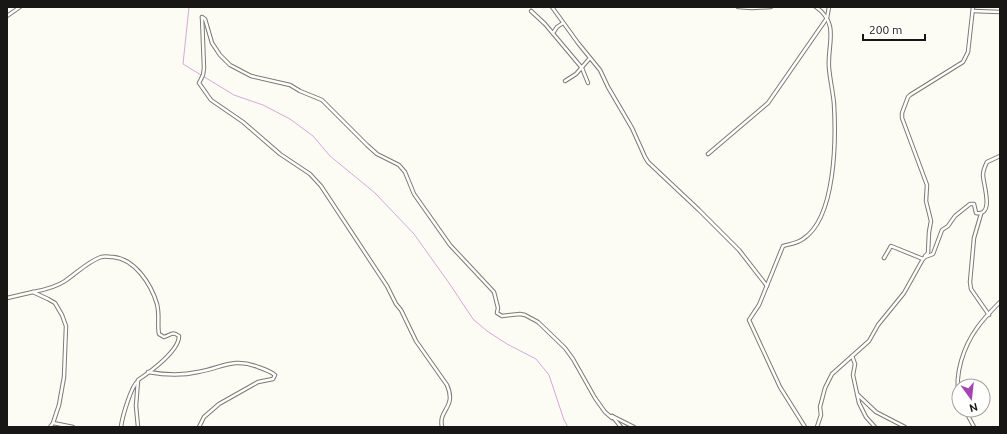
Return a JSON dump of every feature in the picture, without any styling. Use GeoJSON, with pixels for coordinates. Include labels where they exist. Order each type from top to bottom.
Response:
{"type":"FeatureCollection","features":[{"type":"Feature","properties":{"kind":"street"},"geometry":{"type":"LineString","coordinates":[[7,16],[20,7]]}},
{"type":"Feature","properties":{"kind":"street"},"geometry":{"type":"LineString","coordinates":[[552,7],[600,70],[608,87],[632,128],[648,162],[739,250],[767,286]]}},
{"type":"Feature","properties":{"kind":"street"},"geometry":{"type":"LineString","coordinates":[[738,7],[771,7]]}},
{"type":"Feature","properties":{"kind":"street"},"geometry":{"type":"LineString","coordinates":[[805,427],[780,387],[749,322],[759,305],[783,246],[799,241],[807,236],[821,215],[829,194],[835,147],[834,116],[828,54],[832,37],[827,18],[816,7]]}},
{"type":"Feature","properties":{"kind":"street"},"geometry":{"type":"LineString","coordinates":[[708,154],[768,103],[827,18],[829,7]]}},
{"type":"Feature","properties":{"kind":"street"},"geometry":{"type":"LineString","coordinates":[[817,427],[821,415],[820,407],[826,385],[832,374],[869,341],[878,325],[904,293],[928,253],[929,232],[932,221],[926,201],[927,185],[902,115],[908,98],[910,95],[963,62],[966,58],[973,9],[1000,12]]}},
{"type":"Feature","properties":{"kind":"street"},"geometry":{"type":"LineString","coordinates":[[531,11],[553,33],[582,68],[588,83]]}},
{"type":"Feature","properties":{"kind":"street"},"geometry":{"type":"LineString","coordinates":[[442,427],[442,416],[450,402],[450,392],[447,385],[414,339],[401,310],[396,304],[387,286],[321,186],[310,174],[280,154],[244,122],[211,100],[199,83],[203,75],[204,68],[202,17],[212,43],[230,65],[251,76],[290,85],[322,100],[377,154],[399,165],[405,172],[414,194],[450,246],[494,292],[498,308],[497,313],[502,316],[520,314],[538,322],[565,348],[605,412],[612,418],[612,416],[634,427]]}},
{"type":"Feature","properties":{"kind":"street"},"geometry":{"type":"LineString","coordinates":[[553,33],[557,27],[563,23]]}},
{"type":"Feature","properties":{"kind":"street"},"geometry":{"type":"LineString","coordinates":[[565,80],[573,76],[590,58]]}},
{"type":"Feature","properties":{"kind":"street"},"geometry":{"type":"LineString","coordinates":[[989,314],[971,289],[970,282],[974,238],[981,214],[987,203],[983,177],[984,168],[988,161],[1000,156]]}},
{"type":"Feature","properties":{"kind":"street"},"geometry":{"type":"LineString","coordinates":[[884,258],[891,246],[924,258],[933,254],[942,230],[948,226],[955,216],[966,206],[974,204],[976,214],[981,214]]}},
{"type":"Feature","properties":{"kind":"street"},"geometry":{"type":"LineString","coordinates":[[7,298],[33,292],[64,282],[78,270],[102,257],[120,258],[126,260],[142,275],[152,291],[158,312],[159,334],[164,337],[172,333],[179,336],[178,343],[169,354],[133,386],[131,396],[123,415],[121,427]]}},
{"type":"Feature","properties":{"kind":"street"},"geometry":{"type":"LineString","coordinates":[[33,292],[55,303],[66,326],[64,377],[59,405],[53,423],[50,427]]}},
{"type":"Feature","properties":{"kind":"street"},"geometry":{"type":"LineString","coordinates":[[958,378],[960,364],[972,335],[1000,302]]}},
{"type":"Feature","properties":{"kind":"street"},"geometry":{"type":"LineString","coordinates":[[852,356],[854,362],[853,375],[856,393],[866,417],[875,427]]}},
{"type":"Feature","properties":{"kind":"street"},"geometry":{"type":"LineString","coordinates":[[148,372],[163,375],[180,375],[198,372],[222,365],[244,362],[259,367],[274,375],[273,379],[258,382],[219,404],[204,417],[199,427]]}},
{"type":"Feature","properties":{"kind":"street"},"geometry":{"type":"LineString","coordinates":[[138,380],[136,406],[138,427]]}},
{"type":"Feature","properties":{"kind":"street"},"geometry":{"type":"LineString","coordinates":[[856,393],[876,412],[905,427]]}},
{"type":"Feature","properties":{"kind":"street"},"geometry":{"type":"LineString","coordinates":[[612,416],[621,427]]}},
{"type":"Feature","properties":{"kind":"street"},"geometry":{"type":"LineString","coordinates":[[969,418],[974,427]]}},
{"type":"Feature","properties":{"kind":"street"},"geometry":{"type":"LineString","coordinates":[[53,423],[73,427]]}},
{"type":"Feature","properties":{"kind":"waterway"},"geometry":{"type":"LineString","coordinates":[[189,7],[183,64],[234,95],[263,105],[290,119],[313,136],[330,156],[375,193],[414,234],[473,319],[487,331],[507,344],[536,359],[549,375],[564,420],[568,427]]}}]}
